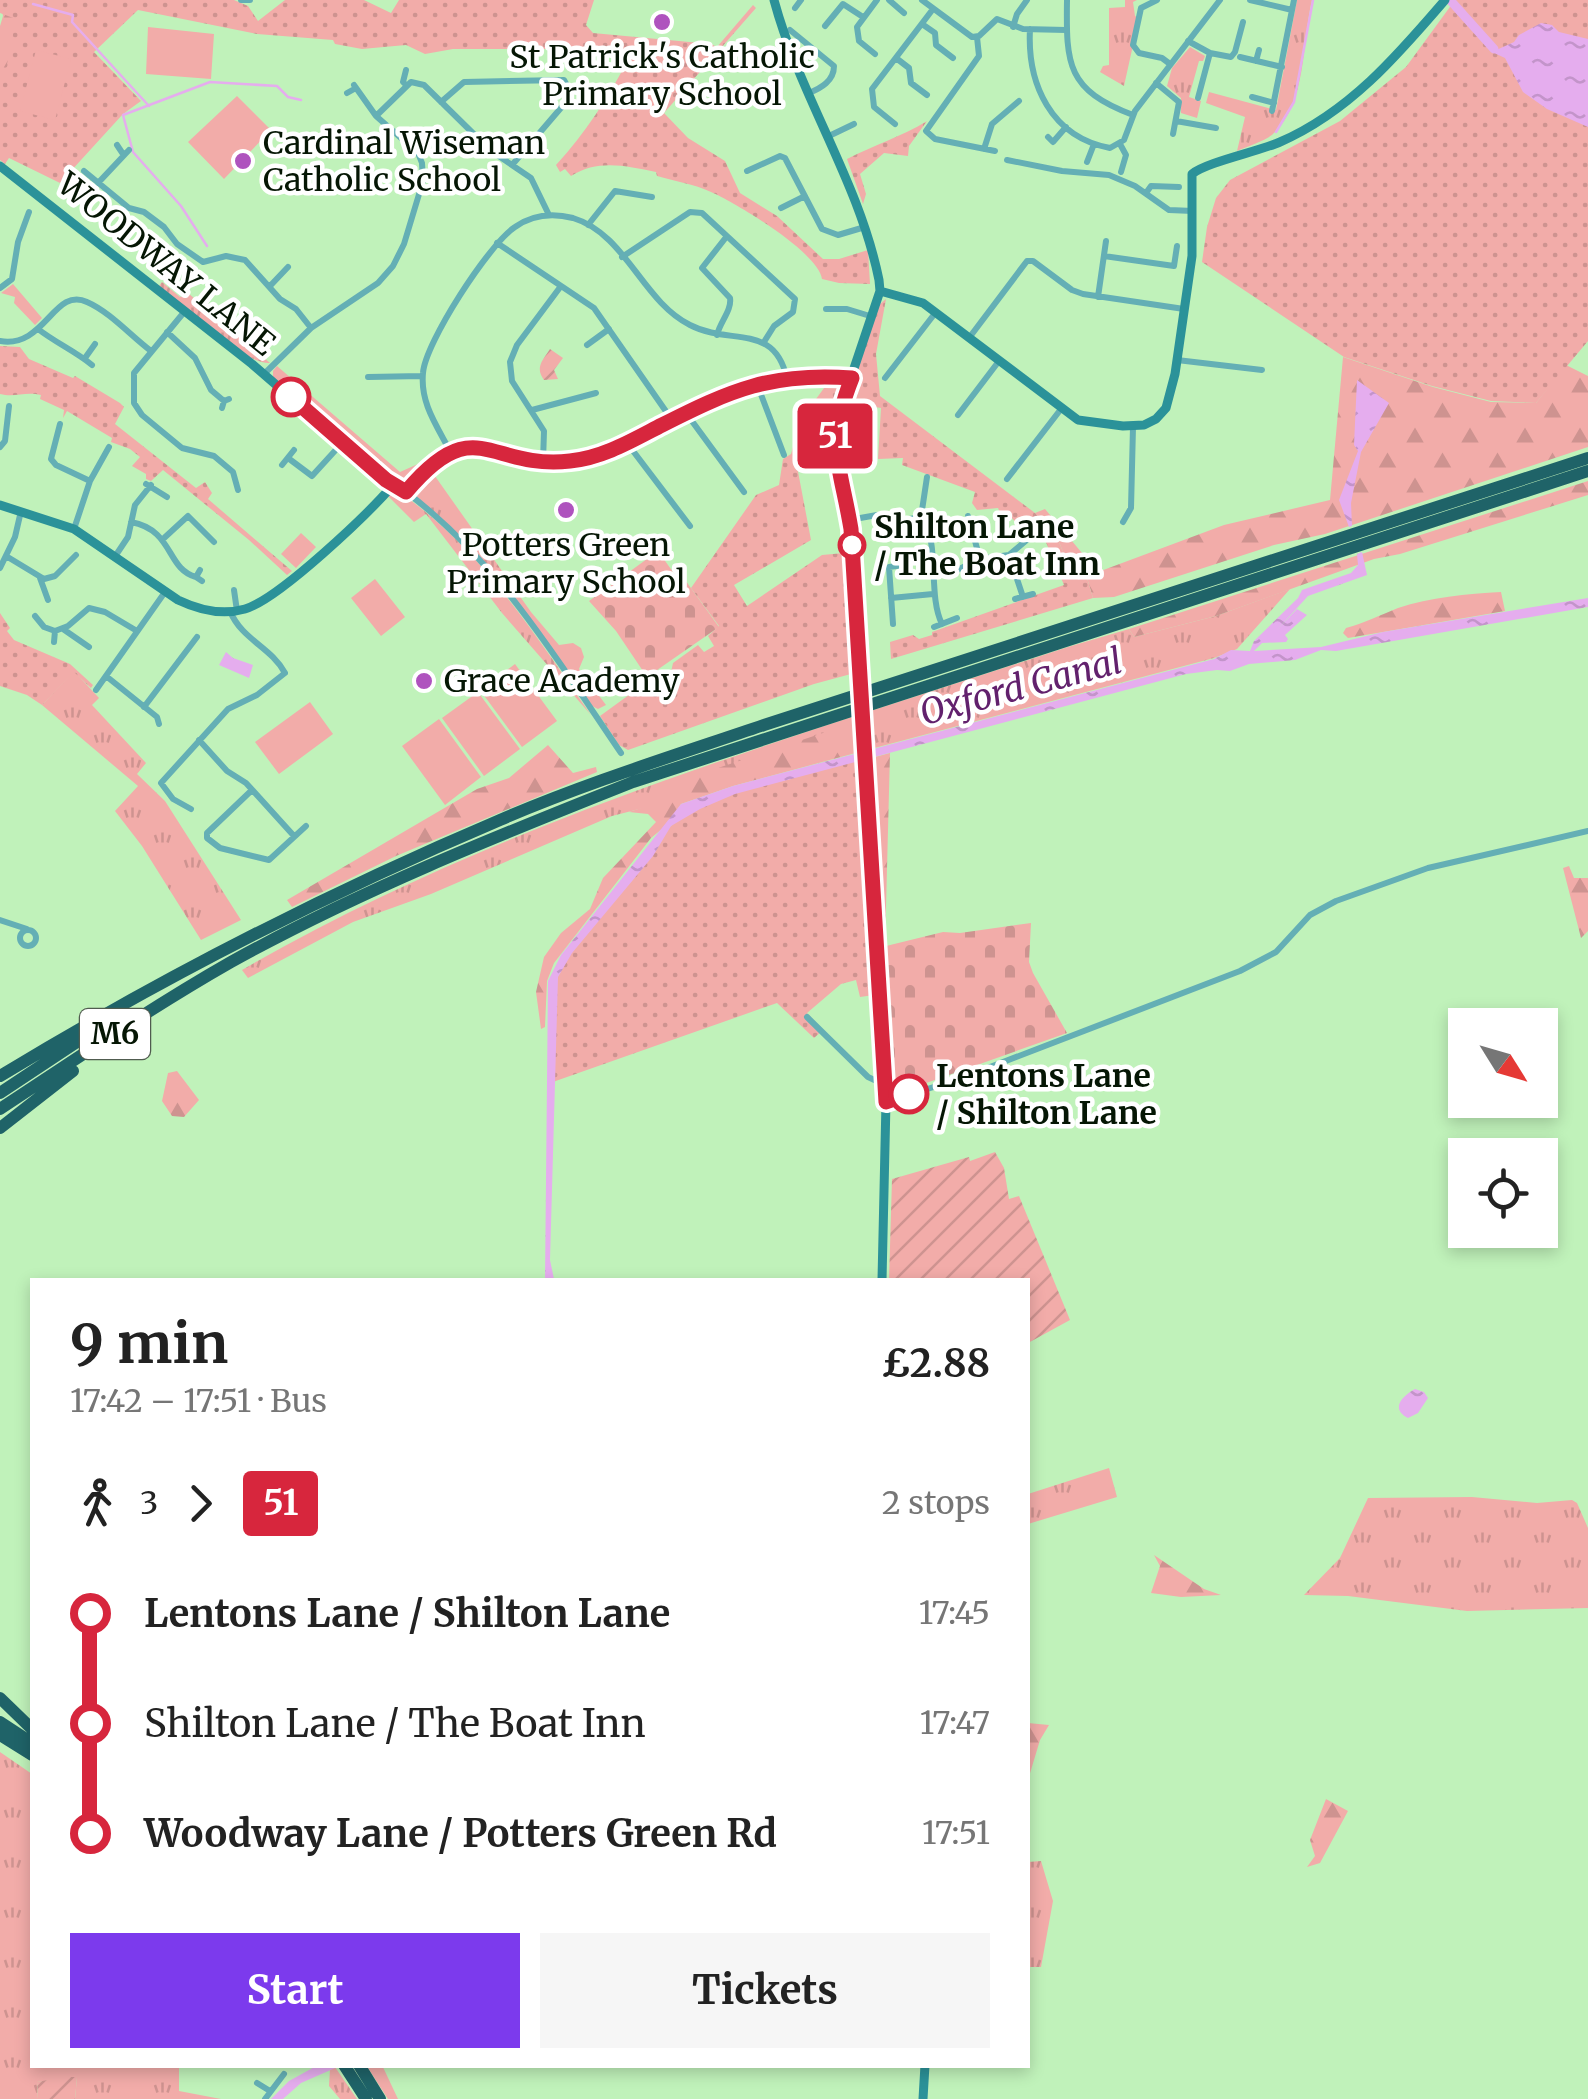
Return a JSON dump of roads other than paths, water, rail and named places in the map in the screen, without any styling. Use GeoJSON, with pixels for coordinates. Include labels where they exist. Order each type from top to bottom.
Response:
{"type":"FeatureCollection","features":[{"type":"Feature","properties":{"kind":"highway","name":"M6"},"geometry":{"type":"LineString","coordinates":[[0,1093],[131,1007],[378,874],[485,826],[628,770],[1588,458]]}},
{"type":"Feature","properties":{"kind":"highway","name":"M6"},"geometry":{"type":"LineString","coordinates":[[0,1109],[229,955],[632,782],[1588,471]]}},
{"type":"Feature","properties":{"kind":"highway"},"geometry":{"type":"LineString","coordinates":[[0,1076],[229,955]]}},
{"type":"Feature","properties":{"kind":"highway"},"geometry":{"type":"LineString","coordinates":[[0,1128],[229,955]]}},
{"type":"Feature","properties":{"kind":"highway"},"geometry":{"type":"LineString","coordinates":[[0,1698],[30,1727]]}},
{"type":"Feature","properties":{"kind":"highway"},"geometry":{"type":"LineString","coordinates":[[0,1722],[30,1742]]}},
{"type":"Feature","properties":{"kind":"highway"},"geometry":{"type":"LineString","coordinates":[[0,1734],[30,1754]]}},
{"type":"Feature","properties":{"kind":"highway"},"geometry":{"type":"LineString","coordinates":[[359,2073],[366,2099]]}},
{"type":"Feature","properties":{"kind":"highway"},"geometry":{"type":"LineString","coordinates":[[359,2073],[380,2099]]}},
{"type":"Feature","properties":{"kind":"street"},"geometry":{"type":"LineString","coordinates":[[241,0],[250,0]]}},
{"type":"Feature","properties":{"kind":"street"},"geometry":{"type":"LineString","coordinates":[[774,0],[790,50],[866,226],[880,292],[839,413],[835,442],[838,474],[850,520],[886,1102],[882,1278]]}},
{"type":"Feature","properties":{"kind":"street"},"geometry":{"type":"LineString","coordinates":[[794,8],[801,0]]}},
{"type":"Feature","properties":{"kind":"street"},"geometry":{"type":"LineString","coordinates":[[875,54],[859,41],[856,26],[877,0]]}},
{"type":"Feature","properties":{"kind":"street"},"geometry":{"type":"LineString","coordinates":[[888,0],[904,12]]}},
{"type":"Feature","properties":{"kind":"street"},"geometry":{"type":"LineString","coordinates":[[922,0],[969,36],[977,37]]}},
{"type":"Feature","properties":{"kind":"street"},"geometry":{"type":"LineString","coordinates":[[1014,27],[1016,14],[1027,0]]}},
{"type":"Feature","properties":{"kind":"street"},"geometry":{"type":"LineString","coordinates":[[1068,0],[1068,58],[1080,83],[1104,104],[1133,115]]}},
{"type":"Feature","properties":{"kind":"street"},"geometry":{"type":"LineString","coordinates":[[1157,0],[1141,8],[1133,44],[1139,54],[1162,58],[1170,64]]}},
{"type":"Feature","properties":{"kind":"street"},"geometry":{"type":"LineString","coordinates":[[1030,30],[1030,66],[1036,87],[1050,109],[1066,127],[1094,144],[1110,148],[1120,144],[1133,115],[1220,0]]}},
{"type":"Feature","properties":{"kind":"street"},"geometry":{"type":"LineString","coordinates":[[1250,0],[1292,10]]}},
{"type":"Feature","properties":{"kind":"street"},"geometry":{"type":"LineString","coordinates":[[1252,98],[1273,107],[1294,0]]}},
{"type":"Feature","properties":{"kind":"street"},"geometry":{"type":"LineString","coordinates":[[880,292],[913,298],[936,312],[1078,420],[1133,426],[1150,422],[1166,408],[1177,360],[1192,256],[1192,174],[1280,142],[1331,114],[1380,73],[1445,1]]}},
{"type":"Feature","properties":{"kind":"street"},"geometry":{"type":"LineString","coordinates":[[824,26],[843,4],[863,18]]}},
{"type":"Feature","properties":{"kind":"street"},"geometry":{"type":"LineString","coordinates":[[895,124],[875,108],[872,92],[934,10]]}},
{"type":"Feature","properties":{"kind":"street"},"geometry":{"type":"LineString","coordinates":[[977,37],[996,19],[1030,30],[1066,30]]}},
{"type":"Feature","properties":{"kind":"street"},"geometry":{"type":"LineString","coordinates":[[1188,41],[1210,53],[1234,55],[1243,22]]}},
{"type":"Feature","properties":{"kind":"street"},"geometry":{"type":"LineString","coordinates":[[922,24],[934,33],[936,45],[953,58]]}},
{"type":"Feature","properties":{"kind":"street"},"geometry":{"type":"LineString","coordinates":[[802,27],[793,32],[834,66],[834,73],[825,84],[809,94]]}},
{"type":"Feature","properties":{"kind":"street"},"geometry":{"type":"LineString","coordinates":[[977,37],[979,56],[926,128],[935,139],[995,151]]}},
{"type":"Feature","properties":{"kind":"street"},"geometry":{"type":"LineString","coordinates":[[1256,61],[1259,50]]}},
{"type":"Feature","properties":{"kind":"street"},"geometry":{"type":"LineString","coordinates":[[1198,98],[1210,53]]}},
{"type":"Feature","properties":{"kind":"street"},"geometry":{"type":"LineString","coordinates":[[1240,57],[1282,66]]}},
{"type":"Feature","properties":{"kind":"street"},"geometry":{"type":"LineString","coordinates":[[896,58],[909,68],[911,83],[926,95]]}},
{"type":"Feature","properties":{"kind":"street"},"geometry":{"type":"LineString","coordinates":[[406,70],[406,86]]}},
{"type":"Feature","properties":{"kind":"street"},"geometry":{"type":"LineString","coordinates":[[441,102],[464,82],[564,80],[570,91],[566,102],[512,165]]}},
{"type":"Feature","properties":{"kind":"street"},"geometry":{"type":"LineString","coordinates":[[376,116],[406,86],[420,82],[490,150],[531,178],[548,215]]}},
{"type":"Feature","properties":{"kind":"street"},"geometry":{"type":"LineString","coordinates":[[1156,82],[1180,102],[1173,134]]}},
{"type":"Feature","properties":{"kind":"street"},"geometry":{"type":"LineString","coordinates":[[264,374],[312,328],[386,276],[410,229],[424,177],[418,152],[376,116],[355,87],[347,92]]}},
{"type":"Feature","properties":{"kind":"street"},"geometry":{"type":"LineString","coordinates":[[984,149],[992,124],[1019,102]]}},
{"type":"Feature","properties":{"kind":"street"},"geometry":{"type":"LineString","coordinates":[[1176,120],[1216,128]]}},
{"type":"Feature","properties":{"kind":"street"},"geometry":{"type":"LineString","coordinates":[[829,136],[854,124]]}},
{"type":"Feature","properties":{"kind":"street"},"geometry":{"type":"LineString","coordinates":[[1048,137],[1054,142],[1066,127]]}},
{"type":"Feature","properties":{"kind":"street"},"geometry":{"type":"LineString","coordinates":[[1087,162],[1094,144]]}},
{"type":"Feature","properties":{"kind":"street"},"geometry":{"type":"LineString","coordinates":[[1120,144],[1126,155],[1121,172]]}},
{"type":"Feature","properties":{"kind":"street"},"geometry":{"type":"LineString","coordinates":[[98,183],[126,152],[117,145]]}},
{"type":"Feature","properties":{"kind":"street"},"geometry":{"type":"LineString","coordinates":[[747,171],[780,156],[792,170],[818,225],[828,232],[845,234],[866,226]]}},
{"type":"Feature","properties":{"kind":"street"},"geometry":{"type":"LineString","coordinates":[[1006,160],[1100,172],[1146,193],[1169,210],[1193,212]]}},
{"type":"Feature","properties":{"kind":"street"},"geometry":{"type":"LineString","coordinates":[[792,170],[803,164]]}},
{"type":"Feature","properties":{"kind":"street"},"geometry":{"type":"LineString","coordinates":[[1018,174],[1020,164]]}},
{"type":"Feature","properties":{"kind":"street","name":"WOODWAY LANE"},"geometry":{"type":"LineString","coordinates":[[0,166],[264,374],[456,535],[508,596],[621,753]]}},
{"type":"Feature","properties":{"kind":"street"},"geometry":{"type":"LineString","coordinates":[[84,171],[129,208],[144,212],[164,226],[178,244],[203,262],[236,257],[248,263],[312,328]]}},
{"type":"Feature","properties":{"kind":"street"},"geometry":{"type":"LineString","coordinates":[[1146,193],[1151,186],[1170,193],[1179,187]]}},
{"type":"Feature","properties":{"kind":"street"},"geometry":{"type":"LineString","coordinates":[[588,225],[615,191],[652,197]]}},
{"type":"Feature","properties":{"kind":"street"},"geometry":{"type":"LineString","coordinates":[[781,208],[805,196]]}},
{"type":"Feature","properties":{"kind":"street"},"geometry":{"type":"LineString","coordinates":[[0,288],[12,279],[18,242],[29,212]]}},
{"type":"Feature","properties":{"kind":"street"},"geometry":{"type":"LineString","coordinates":[[622,257],[690,212],[702,214],[795,299],[793,312],[774,326],[764,342]]}},
{"type":"Feature","properties":{"kind":"street"},"geometry":{"type":"LineString","coordinates":[[450,451],[429,412],[422,376],[425,358],[436,334],[498,243],[521,223],[548,215],[572,218],[607,238],[669,311],[688,325],[717,335],[764,342],[780,358],[787,379]]}},
{"type":"Feature","properties":{"kind":"street"},"geometry":{"type":"LineString","coordinates":[[717,335],[730,308],[730,298],[702,268],[727,236]]}},
{"type":"Feature","properties":{"kind":"street"},"geometry":{"type":"LineString","coordinates":[[1098,297],[1106,241]]}},
{"type":"Feature","properties":{"kind":"street"},"geometry":{"type":"LineString","coordinates":[[498,243],[590,305],[672,420]]}},
{"type":"Feature","properties":{"kind":"street"},"geometry":{"type":"LineString","coordinates":[[1104,256],[1174,266],[1177,246]]}},
{"type":"Feature","properties":{"kind":"street"},"geometry":{"type":"LineString","coordinates":[[969,338],[1027,262],[1032,261],[1072,290],[1184,309]]}},
{"type":"Feature","properties":{"kind":"street"},"geometry":{"type":"LineString","coordinates":[[270,286],[288,267]]}},
{"type":"Feature","properties":{"kind":"street"},"geometry":{"type":"LineString","coordinates":[[543,462],[544,430],[512,381],[511,356],[561,286]]}},
{"type":"Feature","properties":{"kind":"street"},"geometry":{"type":"LineString","coordinates":[[0,341],[22,342],[67,300],[83,300],[151,352]]}},
{"type":"Feature","properties":{"kind":"street"},"geometry":{"type":"LineString","coordinates":[[826,309],[847,309],[870,316]]}},
{"type":"Feature","properties":{"kind":"street"},"geometry":{"type":"LineString","coordinates":[[185,311],[132,378],[132,396],[137,410],[182,448],[214,456],[233,472],[238,490]]}},
{"type":"Feature","properties":{"kind":"street"},"geometry":{"type":"LineString","coordinates":[[885,378],[936,312]]}},
{"type":"Feature","properties":{"kind":"street"},"geometry":{"type":"LineString","coordinates":[[38,329],[92,365]]}},
{"type":"Feature","properties":{"kind":"street"},"geometry":{"type":"LineString","coordinates":[[587,345],[609,329]]}},
{"type":"Feature","properties":{"kind":"street"},"geometry":{"type":"LineString","coordinates":[[167,332],[195,358],[211,390],[225,403]]}},
{"type":"Feature","properties":{"kind":"street"},"geometry":{"type":"LineString","coordinates":[[84,358],[95,344]]}},
{"type":"Feature","properties":{"kind":"street"},"geometry":{"type":"LineString","coordinates":[[1177,360],[1262,370]]}},
{"type":"Feature","properties":{"kind":"street"},"geometry":{"type":"LineString","coordinates":[[958,415],[1000,361]]}},
{"type":"Feature","properties":{"kind":"street"},"geometry":{"type":"LineString","coordinates":[[368,377],[422,376]]}},
{"type":"Feature","properties":{"kind":"street"},"geometry":{"type":"LineString","coordinates":[[406,492],[432,462],[450,451],[478,448],[543,462],[581,460],[757,383],[852,378]]}},
{"type":"Feature","properties":{"kind":"street"},"geometry":{"type":"LineString","coordinates":[[757,383],[784,455]]}},
{"type":"Feature","properties":{"kind":"street"},"geometry":{"type":"LineString","coordinates":[[532,410],[596,394]]}},
{"type":"Feature","properties":{"kind":"street"},"geometry":{"type":"LineString","coordinates":[[0,447],[5,441],[10,406]]}},
{"type":"Feature","properties":{"kind":"street"},"geometry":{"type":"LineString","coordinates":[[1008,479],[1061,409]]}},
{"type":"Feature","properties":{"kind":"street"},"geometry":{"type":"LineString","coordinates":[[686,414],[744,492]]}},
{"type":"Feature","properties":{"kind":"street"},"geometry":{"type":"LineString","coordinates":[[60,424],[51,459],[56,466],[90,481]]}},
{"type":"Feature","properties":{"kind":"street"},"geometry":{"type":"LineString","coordinates":[[1123,522],[1131,508],[1133,426]]}},
{"type":"Feature","properties":{"kind":"street"},"geometry":{"type":"LineString","coordinates":[[294,450],[285,462],[312,476],[343,442]]}},
{"type":"Feature","properties":{"kind":"street"},"geometry":{"type":"LineString","coordinates":[[627,443],[690,526]]}},
{"type":"Feature","properties":{"kind":"street"},"geometry":{"type":"LineString","coordinates":[[74,528],[90,481],[109,447]]}},
{"type":"Feature","properties":{"kind":"street"},"geometry":{"type":"LineString","coordinates":[[916,478],[926,479],[920,517],[926,524],[936,575],[933,594],[938,626],[957,618]]}},
{"type":"Feature","properties":{"kind":"street"},"geometry":{"type":"LineString","coordinates":[[116,555],[128,537],[136,504],[148,484],[167,497]]}},
{"type":"Feature","properties":{"kind":"street"},"geometry":{"type":"LineString","coordinates":[[0,505],[74,528],[164,592],[195,608],[234,611],[275,593],[393,485]]}},
{"type":"Feature","properties":{"kind":"street"},"geometry":{"type":"LineString","coordinates":[[0,568],[22,510]]}},
{"type":"Feature","properties":{"kind":"street"},"geometry":{"type":"LineString","coordinates":[[163,539],[189,512],[214,542]]}},
{"type":"Feature","properties":{"kind":"street"},"geometry":{"type":"LineString","coordinates":[[850,520],[877,515],[904,520],[920,517]]}},
{"type":"Feature","properties":{"kind":"street"},"geometry":{"type":"LineString","coordinates":[[968,516],[980,559]]}},
{"type":"Feature","properties":{"kind":"street"},"geometry":{"type":"LineString","coordinates":[[131,522],[150,527],[163,539],[181,569],[199,576]]}},
{"type":"Feature","properties":{"kind":"street"},"geometry":{"type":"LineString","coordinates":[[207,534],[215,528]]}},
{"type":"Feature","properties":{"kind":"street"},"geometry":{"type":"LineString","coordinates":[[936,575],[952,573],[980,559],[1009,555],[1034,534]]}},
{"type":"Feature","properties":{"kind":"street"},"geometry":{"type":"LineString","coordinates":[[40,578],[55,576],[76,554]]}},
{"type":"Feature","properties":{"kind":"street"},"geometry":{"type":"LineString","coordinates":[[1009,555],[1019,598],[1033,594]]}},
{"type":"Feature","properties":{"kind":"street"},"geometry":{"type":"LineString","coordinates":[[6,556],[40,578],[48,600]]}},
{"type":"Feature","properties":{"kind":"street"},"geometry":{"type":"LineString","coordinates":[[893,624],[889,567],[904,565]]}},
{"type":"Feature","properties":{"kind":"street"},"geometry":{"type":"LineString","coordinates":[[191,809],[173,799],[160,784],[228,709],[259,694],[285,673],[271,653],[242,632],[234,611],[234,590]]}},
{"type":"Feature","properties":{"kind":"street"},"geometry":{"type":"LineString","coordinates":[[96,690],[164,592]]}},
{"type":"Feature","properties":{"kind":"street"},"geometry":{"type":"LineString","coordinates":[[891,598],[933,594]]}},
{"type":"Feature","properties":{"kind":"street"},"geometry":{"type":"LineString","coordinates":[[88,598],[91,608]]}},
{"type":"Feature","properties":{"kind":"street"},"geometry":{"type":"LineString","coordinates":[[91,608],[136,631]]}},
{"type":"Feature","properties":{"kind":"street"},"geometry":{"type":"LineString","coordinates":[[54,642],[59,630],[91,608]]}},
{"type":"Feature","properties":{"kind":"street"},"geometry":{"type":"LineString","coordinates":[[35,616],[44,626],[88,647]]}},
{"type":"Feature","properties":{"kind":"street"},"geometry":{"type":"LineString","coordinates":[[144,707],[196,636]]}},
{"type":"Feature","properties":{"kind":"street"},"geometry":{"type":"LineString","coordinates":[[106,676],[160,720]]}},
{"type":"Feature","properties":{"kind":"street"},"geometry":{"type":"LineString","coordinates":[[200,740],[294,836]]}},
{"type":"Feature","properties":{"kind":"street"},"geometry":{"type":"LineString","coordinates":[[252,790],[208,833],[207,838],[220,848],[269,860],[306,826]]}},
{"type":"Feature","properties":{"kind":"street"},"geometry":{"type":"LineString","coordinates":[[886,1102],[959,1079],[1240,971],[1290,941],[1310,916],[1322,908],[1394,878],[1588,831]]}},
{"type":"Feature","properties":{"kind":"street"},"geometry":{"type":"LineString","coordinates":[[2,920],[29,929],[36,934],[35,943],[24,945],[2,920]]}},
{"type":"Feature","properties":{"kind":"street"},"geometry":{"type":"LineString","coordinates":[[20,938],[29,929]]}},
{"type":"Feature","properties":{"kind":"street"},"geometry":{"type":"LineString","coordinates":[[806,1017],[868,1077],[885,1085]]}},
{"type":"Feature","properties":{"kind":"street"},"geometry":{"type":"LineString","coordinates":[[923,2099],[925,2068]]}},
{"type":"Feature","properties":{"kind":"street"},"geometry":{"type":"LineString","coordinates":[[257,2083],[268,2095],[284,2074]]}},
{"type":"Feature","properties":{"kind":"water"},"geometry":{"type":"Polygon","coordinates":[[[1541,23],[1588,39],[1588,127],[1547,109],[1523,92],[1505,58],[1492,52],[1541,23]]]}},
{"type":"Feature","properties":{"kind":"water"},"geometry":{"type":"Polygon","coordinates":[[[1357,380],[1389,403],[1361,452],[1349,527],[1339,500],[1358,451],[1354,445],[1357,380]]]}},
{"type":"Feature","properties":{"kind":"water"},"geometry":{"type":"Polygon","coordinates":[[[1362,552],[1367,575],[1308,596],[1276,631],[1297,609],[1307,615],[1285,635],[1286,642],[1262,643],[1254,651],[1321,647],[1383,632],[1588,598],[1588,607],[1336,651],[1321,650],[1295,660],[1249,664],[1230,671],[1186,674],[735,794],[671,826],[653,856],[572,953],[558,977],[550,1260],[554,1278],[545,1278],[548,981],[561,955],[681,804],[733,786],[1214,659],[1231,650],[1250,651],[1254,641],[1302,590],[1351,573],[1358,565],[1357,554],[1362,552]]]}},
{"type":"Feature","properties":{"kind":"water"},"geometry":{"type":"Polygon","coordinates":[[[226,652],[253,665],[249,678],[219,665],[226,652]]]}},
{"type":"Feature","properties":{"kind":"water"},"geometry":{"type":"Polygon","coordinates":[[[1415,1389],[1428,1398],[1418,1413],[1408,1418],[1399,1407],[1402,1399],[1415,1389]]]}},
{"type":"Feature","properties":{"kind":"water"},"geometry":{"type":"Polygon","coordinates":[[[313,2068],[335,2068],[301,2083],[283,2099],[271,2099],[289,2081],[313,2068]]]}},
{"type":"Feature","properties":{"kind":"waterway"},"geometry":{"type":"LineString","coordinates":[[1276,132],[1294,102],[1313,0]]}},
{"type":"Feature","properties":{"kind":"waterway"},"geometry":{"type":"LineString","coordinates":[[1450,0],[1494,49]]}},
{"type":"Feature","properties":{"kind":"waterway"},"geometry":{"type":"LineString","coordinates":[[33,4],[73,15],[72,22],[149,106]]}},
{"type":"Feature","properties":{"kind":"waterway"},"geometry":{"type":"LineString","coordinates":[[207,246],[181,206],[133,152],[123,115],[210,82],[277,86],[288,97],[301,100]]}},
{"type":"Feature","properties":{"kind":"place","name":"St Patrick's Catholic Primary School"},"geometry":{"type":"Point","coordinates":[662,22]}},
{"type":"Feature","properties":{"kind":"place","name":"Cardinal Wiseman Catholic School"},"geometry":{"type":"Point","coordinates":[243,161]}},
{"type":"Feature","properties":{"kind":"place","name":"Potters Green Primary School"},"geometry":{"type":"Point","coordinates":[566,510]}},
{"type":"Feature","properties":{"kind":"place","name":"Shilton Lane / The Boat Inn"},"geometry":{"type":"Point","coordinates":[852,545]}},
{"type":"Feature","properties":{"kind":"place","name":"Grace Academy"},"geometry":{"type":"Point","coordinates":[424,681]}},
{"type":"Feature","properties":{"kind":"place","name":"Lentons Lane / Shilton Lane"},"geometry":{"type":"Point","coordinates":[909,1094]}},
{"type":"Feature","properties":{"kind":"water label","name":"Oxford Canal"},"geometry":{"type":"Point","coordinates":[1021,687]}}]}
